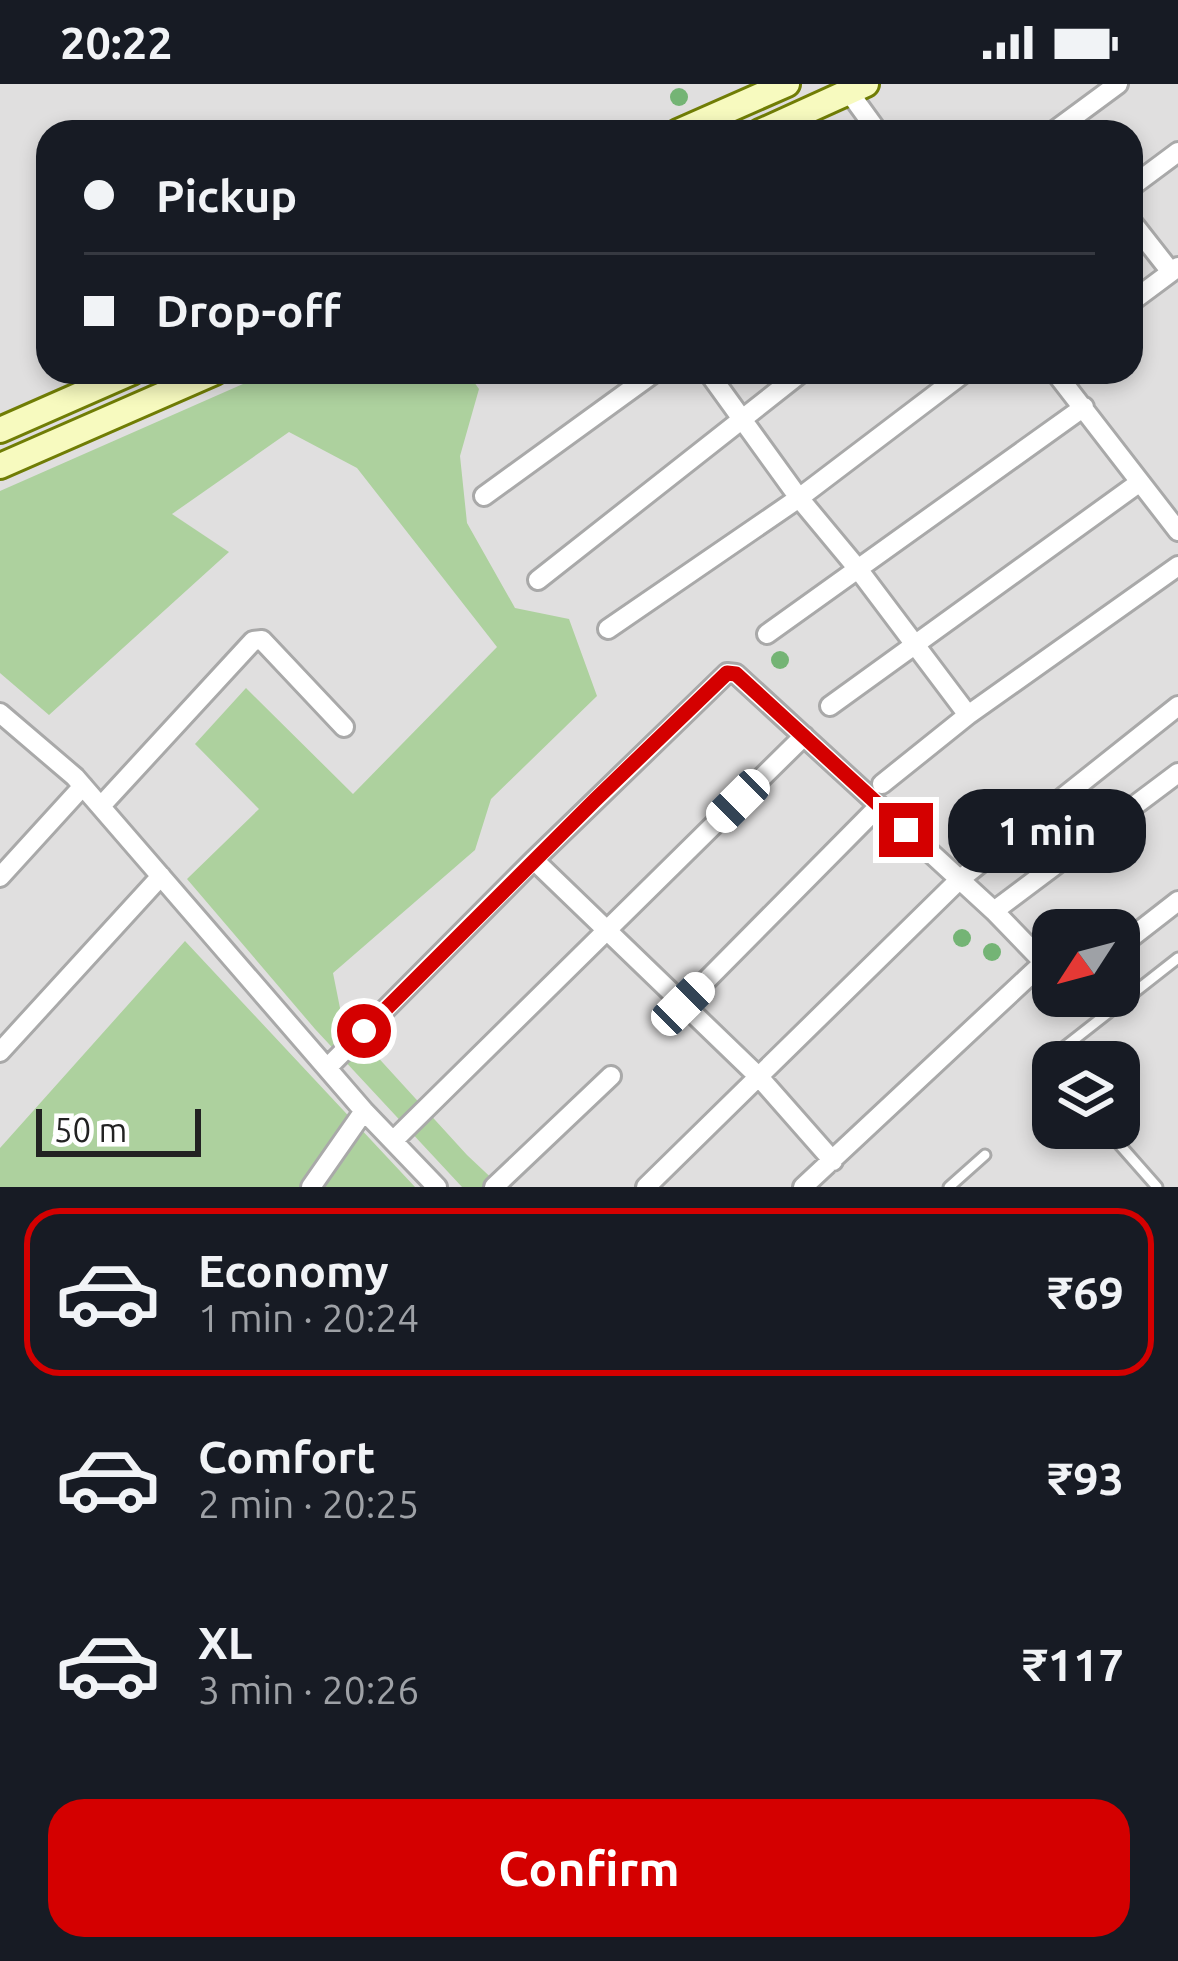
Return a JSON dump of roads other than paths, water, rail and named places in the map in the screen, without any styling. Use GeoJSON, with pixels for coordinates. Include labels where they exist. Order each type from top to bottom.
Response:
{"type":"FeatureCollection","features":[{"type":"Feature","properties":{"kind":"street"},"geometry":{"type":"LineString","coordinates":[[705,120],[787,84]]}},
{"type":"Feature","properties":{"kind":"street"},"geometry":{"type":"LineString","coordinates":[[1069,120],[1118,84]]}},
{"type":"Feature","properties":{"kind":"street"},"geometry":{"type":"LineString","coordinates":[[787,120],[858,88],[873,120]]}},
{"type":"Feature","properties":{"kind":"street"},"geometry":{"type":"LineString","coordinates":[[1143,179],[1178,152]]}},
{"type":"Feature","properties":{"kind":"street"},"geometry":{"type":"LineString","coordinates":[[1143,234],[1175,269],[1143,293]]}},
{"type":"Feature","properties":{"kind":"street"},"geometry":{"type":"LineString","coordinates":[[0,430],[104,384]]}},
{"type":"Feature","properties":{"kind":"street"},"geometry":{"type":"LineString","coordinates":[[0,466],[188,384]]}},
{"type":"Feature","properties":{"kind":"street"},"geometry":{"type":"LineString","coordinates":[[484,496],[639,384]]}},
{"type":"Feature","properties":{"kind":"street"},"geometry":{"type":"LineString","coordinates":[[717,384],[968,715]]}},
{"type":"Feature","properties":{"kind":"street"},"geometry":{"type":"LineString","coordinates":[[538,580],[787,384]]}},
{"type":"Feature","properties":{"kind":"street"},"geometry":{"type":"LineString","coordinates":[[608,629],[799,498],[949,384]]}},
{"type":"Feature","properties":{"kind":"street"},"geometry":{"type":"LineString","coordinates":[[1065,384],[1178,531]]}},
{"type":"Feature","properties":{"kind":"street"},"geometry":{"type":"LineString","coordinates":[[767,634],[1084,407]]}},
{"type":"Feature","properties":{"kind":"street"},"geometry":{"type":"LineString","coordinates":[[830,706],[1140,482]]}},
{"type":"Feature","properties":{"kind":"street"},"geometry":{"type":"LineString","coordinates":[[883,784],[968,715],[1178,566]]}},
{"type":"Feature","properties":{"kind":"street"},"geometry":{"type":"LineString","coordinates":[[101,806],[253,641],[262,640],[344,727]]}},
{"type":"Feature","properties":{"kind":"street"},"geometry":{"type":"LineString","coordinates":[[327,1068],[727,673],[736,674],[804,736],[1032,951]]}},
{"type":"Feature","properties":{"kind":"street"},"geometry":{"type":"LineString","coordinates":[[646,1187],[959,880],[1178,706]]}},
{"type":"Feature","properties":{"kind":"street"},"geometry":{"type":"LineString","coordinates":[[0,713],[83,786],[364,1111],[437,1187]]}},
{"type":"Feature","properties":{"kind":"street"},"geometry":{"type":"LineString","coordinates":[[393,1141],[804,736]]}},
{"type":"Feature","properties":{"kind":"street"},"geometry":{"type":"LineString","coordinates":[[994,911],[1178,773]]}},
{"type":"Feature","properties":{"kind":"street"},"geometry":{"type":"LineString","coordinates":[[0,878],[83,786]]}},
{"type":"Feature","properties":{"kind":"street"},"geometry":{"type":"LineString","coordinates":[[683,1004],[879,806]]}},
{"type":"Feature","properties":{"kind":"street"},"geometry":{"type":"LineString","coordinates":[[534,860],[759,1077],[832,1161]]}},
{"type":"Feature","properties":{"kind":"street"},"geometry":{"type":"LineString","coordinates":[[0,1052],[161,876]]}},
{"type":"Feature","properties":{"kind":"street"},"geometry":{"type":"LineString","coordinates":[[1140,931],[1178,901]]}},
{"type":"Feature","properties":{"kind":"street"},"geometry":{"type":"LineString","coordinates":[[803,1187],[1032,982]]}},
{"type":"Feature","properties":{"kind":"street"},"geometry":{"type":"LineString","coordinates":[[494,1187],[611,1076]]}},
{"type":"Feature","properties":{"kind":"street"},"geometry":{"type":"LineString","coordinates":[[311,1187],[364,1111]]}},
{"type":"Feature","properties":{"kind":"lane"},"geometry":{"type":"LineString","coordinates":[[1072,1041],[1178,958]]}},
{"type":"Feature","properties":{"kind":"lane"},"geometry":{"type":"LineString","coordinates":[[1124,1149],[1157,1187]]}},
{"type":"Feature","properties":{"kind":"lane"},"geometry":{"type":"LineString","coordinates":[[949,1187],[985,1154]]}}]}
